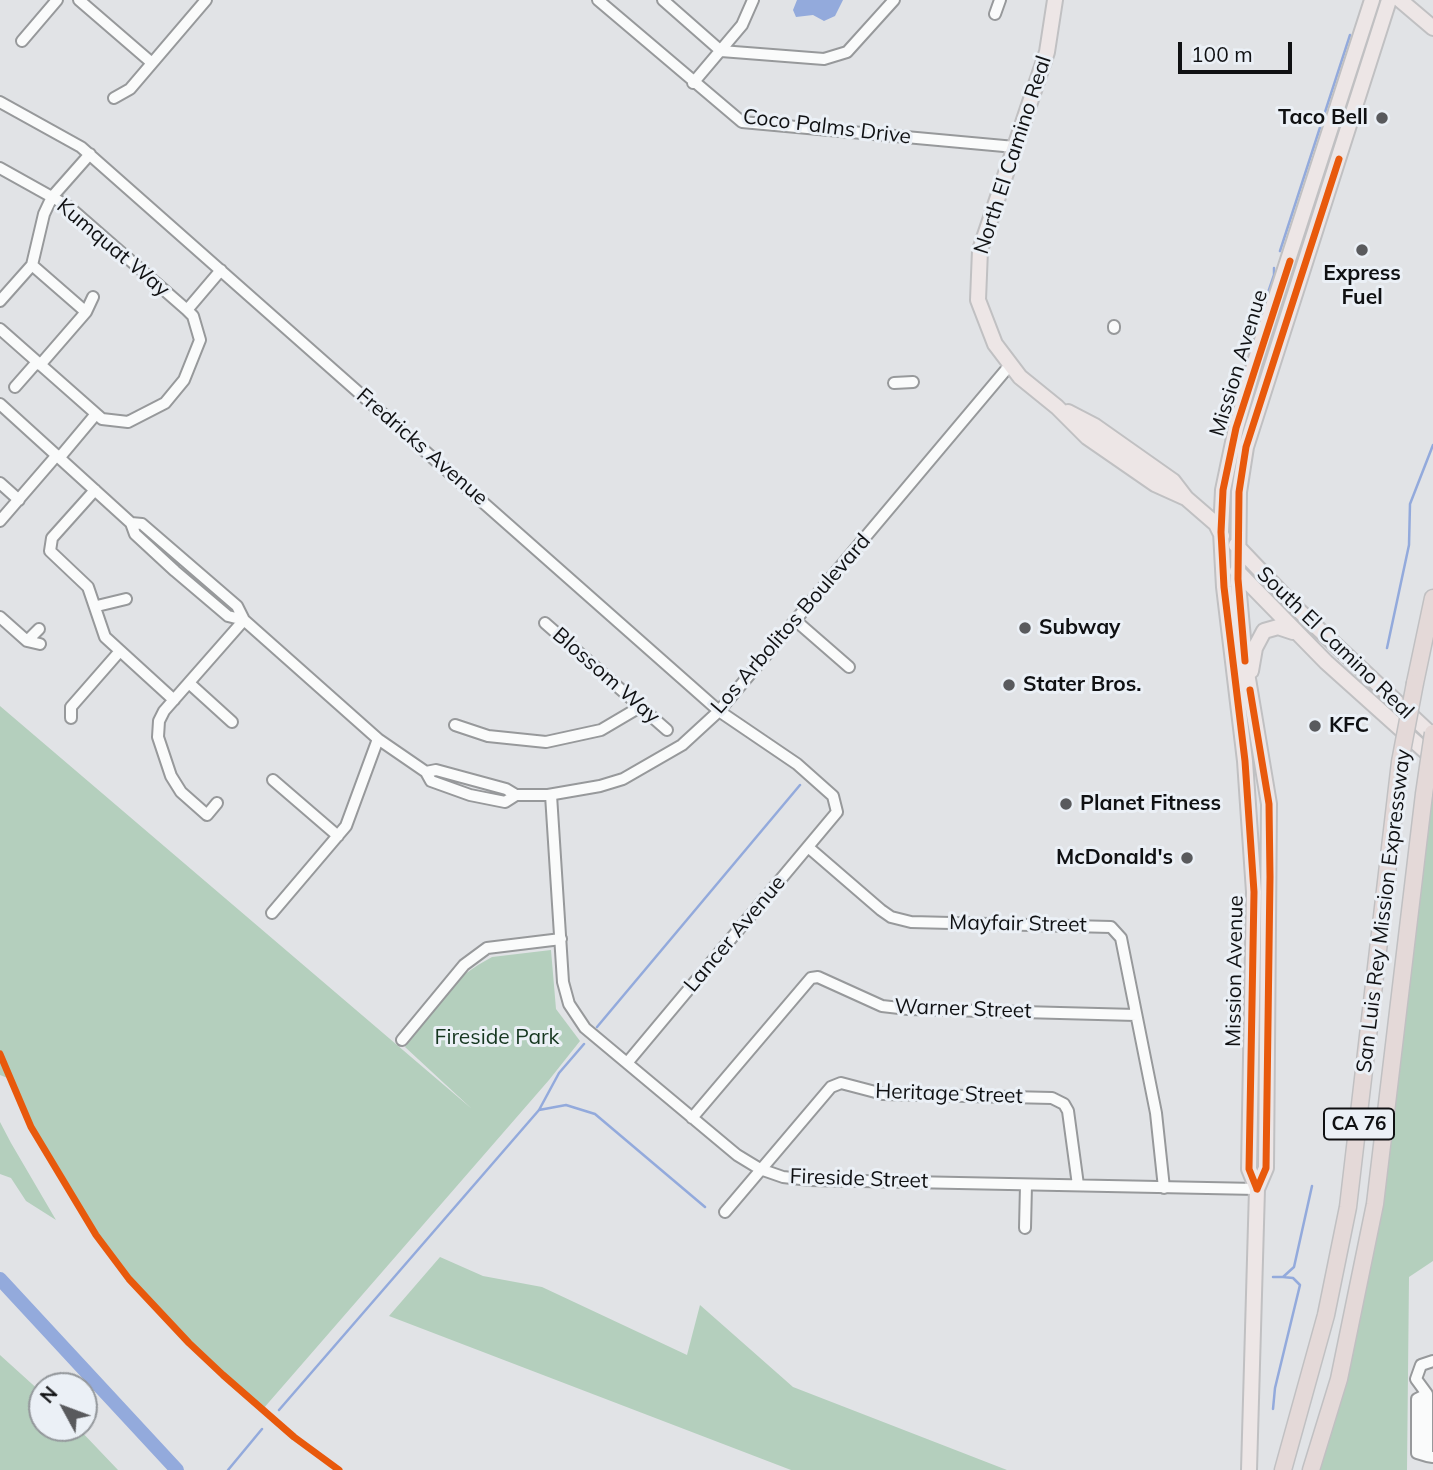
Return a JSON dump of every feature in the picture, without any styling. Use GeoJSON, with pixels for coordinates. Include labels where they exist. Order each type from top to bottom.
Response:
{"type":"FeatureCollection","features":[{"type":"Feature","properties":{"kind":"highway","name":"San Luis Rey Mission Expressway"},"geometry":{"type":"LineString","coordinates":[[1283,1470],[1315,1360],[1348,1207],[1400,762],[1433,598]]}},
{"type":"Feature","properties":{"kind":"highway","name":"San Luis Rey Mission Expressway"},"geometry":{"type":"LineString","coordinates":[[1311,1470],[1344,1355],[1375,1204],[1433,735]]}},
{"type":"Feature","properties":{"kind":"main road","name":"North El Camino Real"},"geometry":{"type":"LineString","coordinates":[[1055,0],[1050,42],[977,263],[978,300],[989,334],[1010,365],[1087,437],[1119,451],[1119,454],[1155,474],[1166,476],[1186,498],[1209,517],[1221,533]]}},
{"type":"Feature","properties":{"kind":"main road","name":"Mission Avenue"},"geometry":{"type":"LineString","coordinates":[[1251,1468],[1256,1189],[1249,1169],[1254,892],[1245,761],[1221,533],[1223,490],[1236,428],[1372,0]]}},
{"type":"Feature","properties":{"kind":"main road","name":"Mission Avenue"},"geometry":{"type":"LineString","coordinates":[[1256,1189],[1266,1168],[1269,804],[1250,690],[1238,573],[1239,492],[1246,447],[1389,0]]}},
{"type":"Feature","properties":{"kind":"main road"},"geometry":{"type":"LineString","coordinates":[[1400,0],[1433,28]]}},
{"type":"Feature","properties":{"kind":"main road","name":"North El Camino Real"},"geometry":{"type":"LineString","coordinates":[[1057,407],[1119,451],[1155,484],[1186,498]]}},
{"type":"Feature","properties":{"kind":"main road","name":"South El Camino Real"},"geometry":{"type":"LineString","coordinates":[[1221,533],[1239,548],[1303,615],[1433,735]]}},
{"type":"Feature","properties":{"kind":"main road","name":"South El Camino Real"},"geometry":{"type":"LineString","coordinates":[[1221,533],[1238,573],[1296,633],[1433,758]]}},
{"type":"Feature","properties":{"kind":"main road"},"geometry":{"type":"LineString","coordinates":[[1250,690],[1255,648],[1264,631],[1278,627],[1296,633]]}},
{"type":"Feature","properties":{"kind":"main road"},"geometry":{"type":"LineString","coordinates":[[1237,702],[1245,705],[1252,739],[1259,744]]}},
{"type":"Feature","properties":{"kind":"main road"},"geometry":{"type":"LineString","coordinates":[[1245,761],[1252,768],[1258,802],[1269,804]]}},
{"type":"Feature","properties":{"kind":"main road"},"geometry":{"type":"LineString","coordinates":[[1250,822],[1261,826],[1262,868],[1270,877]]}},
{"type":"Feature","properties":{"kind":"main road"},"geometry":{"type":"LineString","coordinates":[[1253,948],[1260,954],[1261,970],[1268,976]]}},
{"type":"Feature","properties":{"kind":"main road"},"geometry":{"type":"LineString","coordinates":[[1252,975],[1258,979],[1260,995],[1268,1003]]}},
{"type":"Feature","properties":{"kind":"street"},"geometry":{"type":"LineString","coordinates":[[22,41],[57,0]]}},
{"type":"Feature","properties":{"kind":"street"},"geometry":{"type":"LineString","coordinates":[[79,0],[152,63]]}},
{"type":"Feature","properties":{"kind":"street"},"geometry":{"type":"LineString","coordinates":[[114,98],[130,89],[206,0]]}},
{"type":"Feature","properties":{"kind":"street","name":"Coco Palms Drive"},"geometry":{"type":"LineString","coordinates":[[598,0],[697,79],[742,122],[1015,147]]}},
{"type":"Feature","properties":{"kind":"street"},"geometry":{"type":"LineString","coordinates":[[663,0],[721,51],[824,59],[837,56],[857,43],[894,0]]}},
{"type":"Feature","properties":{"kind":"street"},"geometry":{"type":"LineString","coordinates":[[697,79],[742,25],[753,0]]}},
{"type":"Feature","properties":{"kind":"street"},"geometry":{"type":"LineString","coordinates":[[995,14],[1000,0]]}},
{"type":"Feature","properties":{"kind":"street","name":"Fredricks Avenue"},"geometry":{"type":"LineString","coordinates":[[0,102],[90,154],[719,711],[797,764],[837,803]]}},
{"type":"Feature","properties":{"kind":"street"},"geometry":{"type":"LineString","coordinates":[[0,301],[32,265],[44,214],[52,197],[90,154]]}},
{"type":"Feature","properties":{"kind":"street","name":"Kumquat Way"},"geometry":{"type":"LineString","coordinates":[[0,169],[68,206],[187,310]]}},
{"type":"Feature","properties":{"kind":"street"},"geometry":{"type":"LineString","coordinates":[[32,265],[86,312]]}},
{"type":"Feature","properties":{"kind":"street"},"geometry":{"type":"LineString","coordinates":[[0,329],[102,419],[128,422],[165,403],[184,380],[200,340],[193,316],[187,310],[221,271]]}},
{"type":"Feature","properties":{"kind":"street"},"geometry":{"type":"LineString","coordinates":[[15,387],[86,312],[93,297]]}},
{"type":"Feature","properties":{"kind":"street","name":"Los Arbolitos Boulevard"},"geometry":{"type":"LineString","coordinates":[[0,404],[131,523],[135,534],[175,571],[228,616],[244,620],[378,739],[426,772],[436,770],[506,789],[516,795],[551,795],[623,779],[684,744],[719,711],[1010,365]]}},
{"type":"Feature","properties":{"kind":"street"},"geometry":{"type":"LineString","coordinates":[[894,383],[913,382]]}},
{"type":"Feature","properties":{"kind":"street"},"geometry":{"type":"LineString","coordinates":[[0,521],[96,414]]}},
{"type":"Feature","properties":{"kind":"street"},"geometry":{"type":"LineString","coordinates":[[0,483],[19,500]]}},
{"type":"Feature","properties":{"kind":"street"},"geometry":{"type":"LineString","coordinates":[[95,490],[52,538],[50,551],[88,587],[97,606],[105,637],[174,700]]}},
{"type":"Feature","properties":{"kind":"street"},"geometry":{"type":"LineString","coordinates":[[97,606],[126,599]]}},
{"type":"Feature","properties":{"kind":"street"},"geometry":{"type":"LineString","coordinates":[[0,617],[27,642],[40,644]]}},
{"type":"Feature","properties":{"kind":"street"},"geometry":{"type":"LineString","coordinates":[[217,803],[207,815],[181,792],[171,776],[158,737],[159,721],[244,620]]}},
{"type":"Feature","properties":{"kind":"street"},"geometry":{"type":"LineString","coordinates":[[795,621],[849,667]]}},
{"type":"Feature","properties":{"kind":"street","name":"Blossom Way"},"geometry":{"type":"LineString","coordinates":[[545,623],[667,730]]}},
{"type":"Feature","properties":{"kind":"street"},"geometry":{"type":"LineString","coordinates":[[27,642],[39,629]]}},
{"type":"Feature","properties":{"kind":"street"},"geometry":{"type":"LineString","coordinates":[[71,718],[71,707],[120,652]]}},
{"type":"Feature","properties":{"kind":"street"},"geometry":{"type":"LineString","coordinates":[[189,683],[232,722]]}},
{"type":"Feature","properties":{"kind":"street"},"geometry":{"type":"LineString","coordinates":[[455,725],[488,736],[546,742],[601,730],[640,707]]}},
{"type":"Feature","properties":{"kind":"street"},"geometry":{"type":"LineString","coordinates":[[272,913],[347,822],[378,739]]}},
{"type":"Feature","properties":{"kind":"street"},"geometry":{"type":"LineString","coordinates":[[273,780],[338,836]]}},
{"type":"Feature","properties":{"kind":"street","name":"Fireside Street"},"geometry":{"type":"LineString","coordinates":[[551,795],[564,982],[569,1004],[584,1028],[737,1155],[761,1169],[783,1177],[810,1180],[1256,1189]]}},
{"type":"Feature","properties":{"kind":"street","name":"Lancer Avenue"},"geometry":{"type":"LineString","coordinates":[[627,1063],[808,847],[837,811],[837,803]]}},
{"type":"Feature","properties":{"kind":"street","name":"Mayfair Street"},"geometry":{"type":"LineString","coordinates":[[808,847],[891,917],[911,922],[1111,927],[1121,938],[1156,1113],[1164,1188]]}},
{"type":"Feature","properties":{"kind":"street"},"geometry":{"type":"LineString","coordinates":[[402,1040],[464,965],[487,948],[561,939]]}},
{"type":"Feature","properties":{"kind":"street","name":"Warner Street"},"geometry":{"type":"LineString","coordinates":[[692,1118],[811,978],[818,977],[882,1006],[908,1009],[1136,1014]]}},
{"type":"Feature","properties":{"kind":"street","name":"Heritage Street"},"geometry":{"type":"LineString","coordinates":[[725,1212],[831,1087],[841,1083],[883,1094],[1052,1098],[1065,1104],[1068,1111],[1078,1185]]}},
{"type":"Feature","properties":{"kind":"street"},"geometry":{"type":"LineString","coordinates":[[1025,1228],[1026,1185]]}},
{"type":"Feature","properties":{"kind":"street"},"geometry":{"type":"LineString","coordinates":[[1430,1456],[1427,1394],[1419,1386],[1417,1371],[1426,1362],[1433,1361]]}},
{"type":"Feature","properties":{"kind":"green space","name":"Fireside Park"},"geometry":{"type":"Polygon","coordinates":[[[0,706],[472,1109],[405,1047],[462,976],[478,965],[492,957],[551,950],[556,1009],[580,1041],[263,1409],[189,1343],[129,1279],[61,1179],[31,1127],[10,1079],[0,1075],[0,706]]]}},
{"type":"Feature","properties":{"kind":"green space"},"geometry":{"type":"Polygon","coordinates":[[[1433,774],[1433,1261],[1409,1277],[1407,1470],[1319,1470],[1358,1329],[1383,1203],[1433,774]]]}},
{"type":"Feature","properties":{"kind":"green space"},"geometry":{"type":"Polygon","coordinates":[[[0,1122],[56,1220],[26,1201],[11,1178],[0,1174],[0,1122]]]}},
{"type":"Feature","properties":{"kind":"green space"},"geometry":{"type":"Polygon","coordinates":[[[440,1257],[483,1276],[542,1287],[687,1355],[700,1305],[793,1387],[1007,1470],[791,1470],[389,1316],[440,1257]]]}},
{"type":"Feature","properties":{"kind":"green space"},"geometry":{"type":"Polygon","coordinates":[[[0,1355],[28,1380],[28,1442],[91,1442],[118,1470],[0,1470],[0,1355]]]}},
{"type":"Feature","properties":{"kind":"water"},"geometry":{"type":"Polygon","coordinates":[[[797,0],[843,0],[835,16],[824,21],[813,15],[796,17],[793,10],[797,0]]]}},
{"type":"Feature","properties":{"kind":"waterway"},"geometry":{"type":"LineString","coordinates":[[1280,251],[1350,35]]}},
{"type":"Feature","properties":{"kind":"waterway"},"geometry":{"type":"LineString","coordinates":[[1245,351],[1258,322],[1274,268]]}},
{"type":"Feature","properties":{"kind":"waterway"},"geometry":{"type":"LineString","coordinates":[[1387,648],[1409,545],[1410,504],[1433,445]]}},
{"type":"Feature","properties":{"kind":"waterway"},"geometry":{"type":"LineString","coordinates":[[597,1027],[800,785]]}},
{"type":"Feature","properties":{"kind":"waterway"},"geometry":{"type":"LineString","coordinates":[[279,1410],[539,1110],[559,1073],[584,1044]]}},
{"type":"Feature","properties":{"kind":"waterway"},"geometry":{"type":"LineString","coordinates":[[539,1110],[566,1105],[595,1114],[705,1207]]}},
{"type":"Feature","properties":{"kind":"waterway"},"geometry":{"type":"LineString","coordinates":[[1273,1277],[1283,1277],[1294,1267],[1312,1186]]}},
{"type":"Feature","properties":{"kind":"waterway"},"geometry":{"type":"LineString","coordinates":[[1273,1409],[1275,1388],[1300,1285],[1293,1278],[1283,1277]]}},
{"type":"Feature","properties":{"kind":"waterway"},"geometry":{"type":"LineString","coordinates":[[0,1279],[177,1470]]}},
{"type":"Feature","properties":{"kind":"waterway"},"geometry":{"type":"LineString","coordinates":[[228,1470],[262,1429]]}},
{"type":"Feature","properties":{"kind":"cycle path"},"geometry":{"type":"LineString","coordinates":[[1245,661],[1238,579],[1239,492],[1246,447],[1339,159]]}},
{"type":"Feature","properties":{"kind":"cycle path"},"geometry":{"type":"LineString","coordinates":[[1257,1189],[1249,1169],[1254,892],[1245,761],[1224,587],[1221,532],[1223,490],[1236,428],[1290,261]]}},
{"type":"Feature","properties":{"kind":"cycle path"},"geometry":{"type":"LineString","coordinates":[[1250,690],[1269,804],[1266,1168],[1257,1189]]}},
{"type":"Feature","properties":{"kind":"cycle path"},"geometry":{"type":"LineString","coordinates":[[0,1054],[31,1127],[96,1235],[129,1279],[223,1375],[294,1437],[339,1470]]}},
{"type":"Feature","properties":{"kind":"place","name":"Taco Bell"},"geometry":{"type":"Point","coordinates":[1382,118]}},
{"type":"Feature","properties":{"kind":"place","name":"Express Fuel"},"geometry":{"type":"Point","coordinates":[1362,250]}},
{"type":"Feature","properties":{"kind":"place","name":"Subway"},"geometry":{"type":"Point","coordinates":[1025,628]}},
{"type":"Feature","properties":{"kind":"place","name":"Stater Bros."},"geometry":{"type":"Point","coordinates":[1009,685]}},
{"type":"Feature","properties":{"kind":"place","name":"KFC"},"geometry":{"type":"Point","coordinates":[1315,726]}},
{"type":"Feature","properties":{"kind":"place","name":"Planet Fitness"},"geometry":{"type":"Point","coordinates":[1066,804]}},
{"type":"Feature","properties":{"kind":"place","name":"McDonald's"},"geometry":{"type":"Point","coordinates":[1187,858]}}]}
